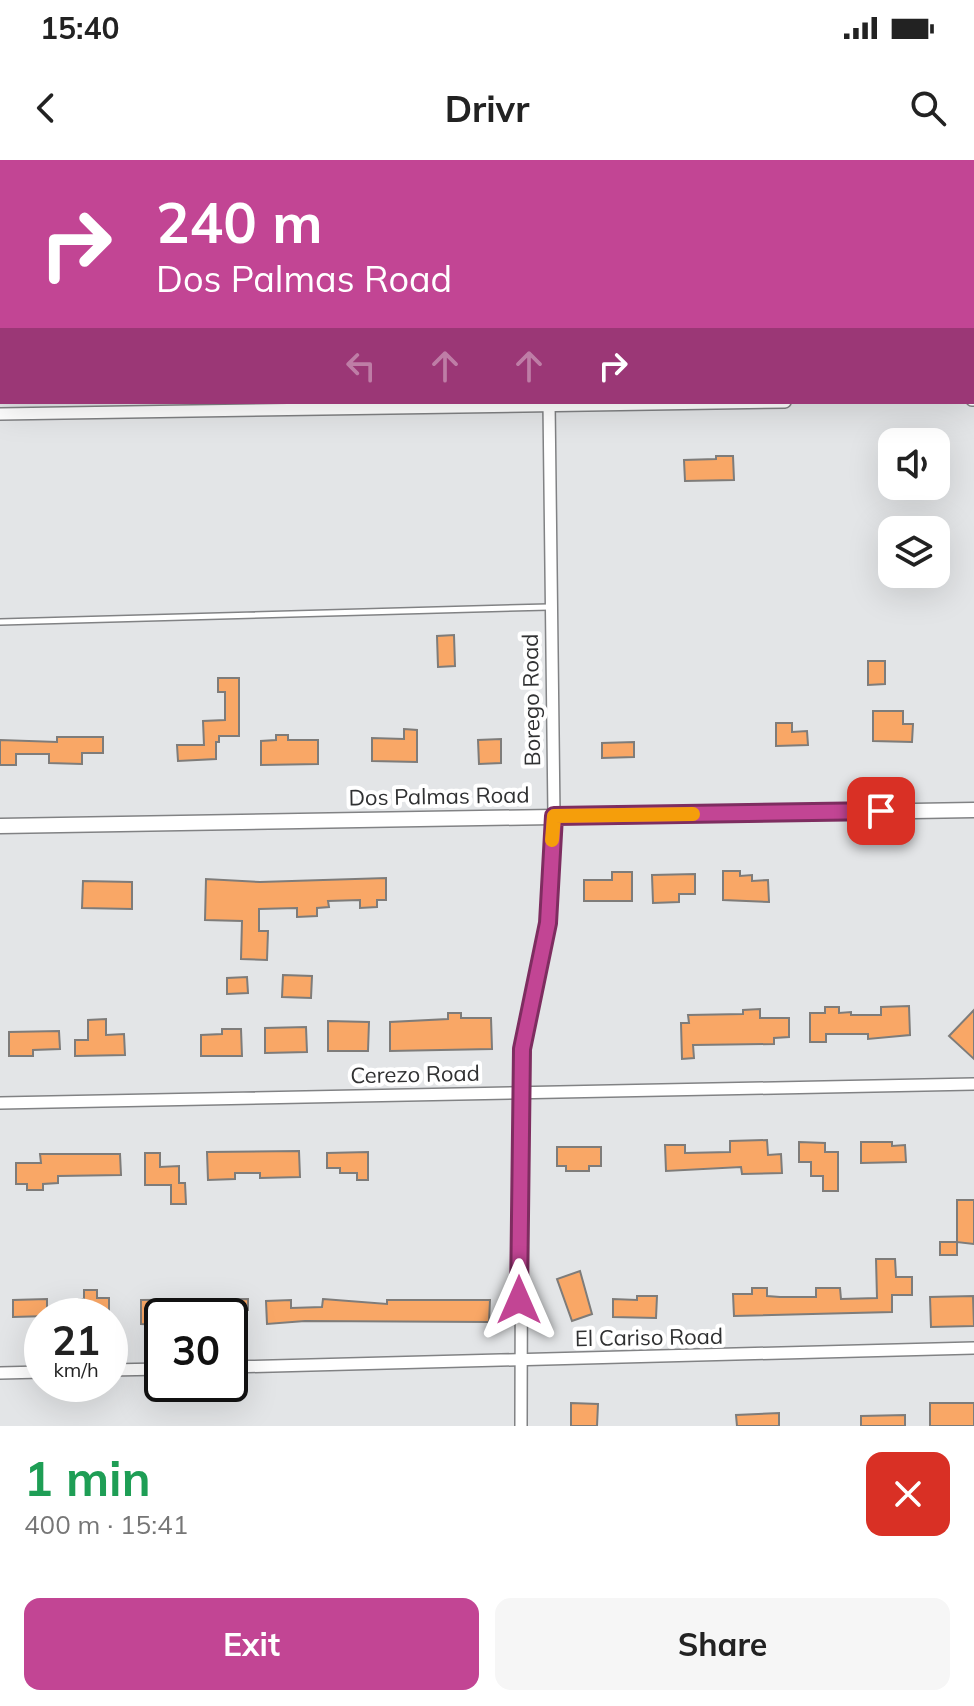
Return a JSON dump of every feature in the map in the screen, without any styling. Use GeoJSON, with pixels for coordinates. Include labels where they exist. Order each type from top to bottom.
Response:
{"type":"FeatureCollection","features":[{"type":"Feature","properties":{"kind":"street"},"geometry":{"type":"LineString","coordinates":[[0,414],[549,404]]}},
{"type":"Feature","properties":{"kind":"street","name":"Borego Road"},"geometry":{"type":"LineString","coordinates":[[521,1426],[522,1049],[548,923],[554,816],[549,607],[549,404]]}},
{"type":"Feature","properties":{"kind":"street","name":"Dos Palmas Road"},"geometry":{"type":"LineString","coordinates":[[0,826],[974,810]]}},
{"type":"Feature","properties":{"kind":"street","name":"Cerezo Road"},"geometry":{"type":"LineString","coordinates":[[0,1103],[974,1084]]}},
{"type":"Feature","properties":{"kind":"street","name":"El Cariso Road"},"geometry":{"type":"LineString","coordinates":[[248,1367],[974,1348]]}},
{"type":"Feature","properties":{"kind":"street"},"geometry":{"type":"LineString","coordinates":[[0,1373],[24,1372]]}},
{"type":"Feature","properties":{"kind":"lane"},"geometry":{"type":"LineString","coordinates":[[0,622],[549,607]]}},
{"type":"Feature","properties":{"kind":"building"},"geometry":{"type":"Polygon","coordinates":[[[716,456],[733,456],[734,480],[685,481],[684,460],[716,459],[716,456]]]}},
{"type":"Feature","properties":{"kind":"building"},"geometry":{"type":"Polygon","coordinates":[[[454,635],[455,666],[438,667],[437,636],[454,635]]]}},
{"type":"Feature","properties":{"kind":"building"},"geometry":{"type":"Polygon","coordinates":[[[868,661],[885,661],[885,684],[868,685],[868,661]]]}},
{"type":"Feature","properties":{"kind":"building"},"geometry":{"type":"Polygon","coordinates":[[[218,678],[239,678],[239,736],[219,736],[216,759],[178,761],[177,745],[204,745],[203,721],[225,720],[225,692],[218,692],[218,678]]]}},
{"type":"Feature","properties":{"kind":"building"},"geometry":{"type":"Polygon","coordinates":[[[873,711],[903,711],[903,724],[913,724],[912,742],[873,741],[873,711]]]}},
{"type":"Feature","properties":{"kind":"building"},"geometry":{"type":"Polygon","coordinates":[[[776,723],[792,723],[792,732],[807,731],[808,745],[776,746],[776,723]]]}},
{"type":"Feature","properties":{"kind":"building"},"geometry":{"type":"Polygon","coordinates":[[[404,729],[417,730],[417,762],[372,761],[372,738],[404,739],[404,729]]]}},
{"type":"Feature","properties":{"kind":"building"},"geometry":{"type":"Polygon","coordinates":[[[276,735],[288,735],[288,740],[318,740],[318,764],[261,765],[261,741],[276,740],[276,735]]]}},
{"type":"Feature","properties":{"kind":"building"},"geometry":{"type":"Polygon","coordinates":[[[57,737],[103,737],[103,753],[82,753],[82,764],[49,763],[49,754],[16,754],[16,765],[0,765],[0,740],[57,742],[57,737]]]}},
{"type":"Feature","properties":{"kind":"building"},"geometry":{"type":"Polygon","coordinates":[[[501,739],[501,763],[479,764],[478,740],[501,739]]]}},
{"type":"Feature","properties":{"kind":"building"},"geometry":{"type":"Polygon","coordinates":[[[634,742],[634,757],[602,758],[602,743],[634,742]]]}},
{"type":"Feature","properties":{"kind":"building"},"geometry":{"type":"Polygon","coordinates":[[[723,871],[740,871],[740,876],[752,875],[752,881],[768,880],[769,902],[723,900],[723,871]]]}},
{"type":"Feature","properties":{"kind":"building"},"geometry":{"type":"Polygon","coordinates":[[[612,872],[632,872],[632,901],[584,901],[584,880],[612,880],[612,872]]]}},
{"type":"Feature","properties":{"kind":"building"},"geometry":{"type":"Polygon","coordinates":[[[695,874],[695,894],[679,894],[679,902],[653,903],[652,875],[695,874]]]}},
{"type":"Feature","properties":{"kind":"building"},"geometry":{"type":"Polygon","coordinates":[[[386,878],[386,900],[377,900],[377,907],[360,908],[360,900],[328,901],[329,907],[317,908],[317,916],[297,917],[297,908],[259,909],[259,931],[268,931],[267,960],[241,959],[242,921],[205,920],[206,879],[260,882],[386,878]]]}},
{"type":"Feature","properties":{"kind":"building"},"geometry":{"type":"Polygon","coordinates":[[[83,881],[132,882],[132,909],[82,908],[83,881]]]}},
{"type":"Feature","properties":{"kind":"building"},"geometry":{"type":"Polygon","coordinates":[[[283,975],[312,976],[311,998],[282,997],[283,975]]]}},
{"type":"Feature","properties":{"kind":"building"},"geometry":{"type":"Polygon","coordinates":[[[247,977],[248,993],[227,994],[227,978],[247,977]]]}},
{"type":"Feature","properties":{"kind":"building"},"geometry":{"type":"Polygon","coordinates":[[[909,1006],[910,1035],[868,1039],[868,1034],[826,1034],[826,1042],[810,1042],[810,1013],[825,1013],[825,1007],[839,1007],[839,1013],[851,1012],[851,1015],[881,1015],[881,1007],[909,1006]]]}},
{"type":"Feature","properties":{"kind":"building"},"geometry":{"type":"Polygon","coordinates":[[[760,1009],[760,1018],[789,1018],[789,1037],[774,1038],[774,1044],[693,1045],[694,1058],[682,1059],[681,1023],[689,1023],[688,1015],[743,1014],[743,1010],[760,1009]]]}},
{"type":"Feature","properties":{"kind":"building"},"geometry":{"type":"Polygon","coordinates":[[[974,1010],[974,1059],[949,1036],[974,1010]]]}},
{"type":"Feature","properties":{"kind":"building"},"geometry":{"type":"Polygon","coordinates":[[[448,1013],[461,1013],[461,1018],[491,1018],[492,1049],[390,1051],[390,1022],[448,1019],[448,1013]]]}},
{"type":"Feature","properties":{"kind":"building"},"geometry":{"type":"Polygon","coordinates":[[[106,1019],[106,1035],[124,1034],[125,1055],[75,1056],[75,1040],[88,1040],[88,1020],[106,1019]]]}},
{"type":"Feature","properties":{"kind":"building"},"geometry":{"type":"Polygon","coordinates":[[[328,1021],[369,1022],[368,1051],[328,1051],[328,1021]]]}},
{"type":"Feature","properties":{"kind":"building"},"geometry":{"type":"Polygon","coordinates":[[[306,1027],[307,1052],[265,1053],[265,1028],[306,1027]]]}},
{"type":"Feature","properties":{"kind":"building"},"geometry":{"type":"Polygon","coordinates":[[[222,1029],[241,1029],[242,1056],[201,1056],[201,1035],[222,1034],[222,1029]]]}},
{"type":"Feature","properties":{"kind":"building"},"geometry":{"type":"Polygon","coordinates":[[[59,1031],[60,1049],[33,1050],[33,1056],[9,1056],[9,1032],[59,1031]]]}},
{"type":"Feature","properties":{"kind":"building"},"geometry":{"type":"Polygon","coordinates":[[[767,1140],[768,1155],[781,1154],[782,1173],[742,1174],[741,1167],[666,1171],[665,1145],[685,1145],[685,1153],[730,1152],[730,1141],[767,1140]]]}},
{"type":"Feature","properties":{"kind":"building"},"geometry":{"type":"Polygon","coordinates":[[[799,1142],[825,1143],[825,1152],[838,1152],[838,1191],[823,1191],[823,1176],[811,1176],[811,1162],[799,1162],[799,1142]]]}},
{"type":"Feature","properties":{"kind":"building"},"geometry":{"type":"Polygon","coordinates":[[[861,1142],[905,1145],[906,1162],[861,1163],[861,1142]]]}},
{"type":"Feature","properties":{"kind":"building"},"geometry":{"type":"Polygon","coordinates":[[[557,1147],[601,1147],[601,1166],[589,1166],[589,1171],[566,1171],[566,1166],[557,1166],[557,1147]]]}},
{"type":"Feature","properties":{"kind":"building"},"geometry":{"type":"Polygon","coordinates":[[[299,1151],[300,1177],[260,1178],[260,1173],[235,1173],[235,1179],[208,1180],[207,1152],[299,1151]]]}},
{"type":"Feature","properties":{"kind":"building"},"geometry":{"type":"Polygon","coordinates":[[[368,1152],[368,1180],[357,1180],[357,1173],[340,1173],[340,1168],[327,1168],[327,1153],[368,1152]]]}},
{"type":"Feature","properties":{"kind":"building"},"geometry":{"type":"Polygon","coordinates":[[[145,1153],[160,1153],[160,1167],[179,1166],[179,1183],[185,1183],[186,1204],[171,1204],[171,1185],[145,1185],[145,1153]]]}},
{"type":"Feature","properties":{"kind":"building"},"geometry":{"type":"Polygon","coordinates":[[[40,1154],[120,1154],[121,1175],[58,1176],[58,1183],[43,1184],[43,1190],[27,1190],[27,1184],[16,1184],[16,1163],[41,1163],[40,1154]]]}},
{"type":"Feature","properties":{"kind":"building"},"geometry":{"type":"Polygon","coordinates":[[[957,1200],[974,1200],[974,1244],[957,1242],[957,1200]]]}},
{"type":"Feature","properties":{"kind":"building"},"geometry":{"type":"Polygon","coordinates":[[[940,1242],[957,1242],[957,1255],[940,1255],[940,1242]]]}},
{"type":"Feature","properties":{"kind":"building"},"geometry":{"type":"Polygon","coordinates":[[[876,1259],[895,1259],[896,1277],[912,1277],[912,1295],[892,1295],[892,1312],[734,1316],[733,1294],[752,1294],[752,1288],[767,1288],[767,1296],[816,1297],[816,1288],[840,1288],[841,1299],[877,1298],[876,1259]]]}},
{"type":"Feature","properties":{"kind":"building"},"geometry":{"type":"Polygon","coordinates":[[[580,1271],[592,1314],[572,1321],[557,1279],[580,1271]]]}},
{"type":"Feature","properties":{"kind":"building"},"geometry":{"type":"Polygon","coordinates":[[[84,1290],[97,1290],[97,1298],[84,1298],[84,1290]]]}},
{"type":"Feature","properties":{"kind":"building"},"geometry":{"type":"Polygon","coordinates":[[[637,1296],[657,1296],[656,1318],[613,1317],[613,1299],[637,1300],[637,1296]]]}},
{"type":"Feature","properties":{"kind":"building"},"geometry":{"type":"Polygon","coordinates":[[[973,1296],[974,1326],[931,1327],[930,1297],[973,1296]]]}},
{"type":"Feature","properties":{"kind":"building"},"geometry":{"type":"Polygon","coordinates":[[[323,1299],[387,1304],[387,1300],[490,1300],[489,1322],[305,1321],[267,1324],[266,1301],[291,1300],[291,1308],[322,1307],[323,1299]]]}},
{"type":"Feature","properties":{"kind":"building"},"geometry":{"type":"Polygon","coordinates":[[[13,1300],[24,1300],[24,1317],[13,1317],[13,1300]]]}},
{"type":"Feature","properties":{"kind":"building"},"geometry":{"type":"Polygon","coordinates":[[[141,1300],[144,1300],[144,1324],[141,1324],[141,1300]]]}},
{"type":"Feature","properties":{"kind":"building"},"geometry":{"type":"Polygon","coordinates":[[[571,1403],[598,1404],[597,1426],[571,1426],[571,1403]]]}},
{"type":"Feature","properties":{"kind":"building"},"geometry":{"type":"Polygon","coordinates":[[[930,1403],[974,1403],[974,1426],[930,1426],[930,1403]]]}},
{"type":"Feature","properties":{"kind":"building"},"geometry":{"type":"Polygon","coordinates":[[[779,1413],[779,1426],[737,1426],[736,1415],[779,1413]]]}},
{"type":"Feature","properties":{"kind":"building"},"geometry":{"type":"Polygon","coordinates":[[[905,1415],[905,1426],[861,1426],[861,1416],[905,1415]]]}},
{"type":"Feature","properties":{"kind":"slow traffic"},"geometry":{"type":"LineString","coordinates":[[552,840],[554,816],[693,814]]}},
{"type":"Feature","properties":{"kind":"route"},"geometry":{"type":"LineString","coordinates":[[519,1300],[522,1049],[548,923],[554,816],[881,811]]}}]}
